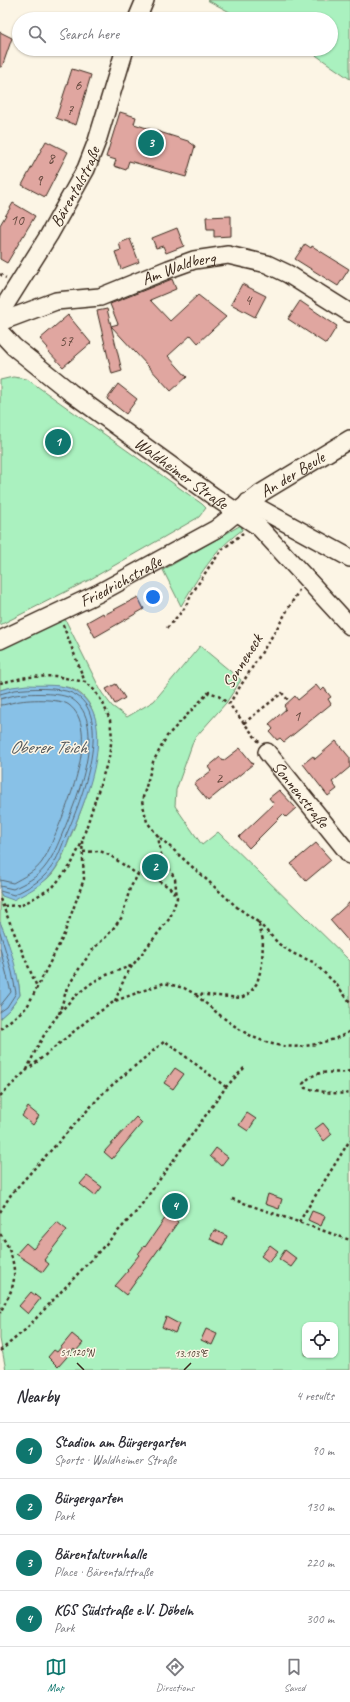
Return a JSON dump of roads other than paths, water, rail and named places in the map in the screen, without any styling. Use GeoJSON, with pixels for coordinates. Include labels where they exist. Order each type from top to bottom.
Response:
{"type":"FeatureCollection","features":[{"type":"Feature","properties":{"kind":"street"},"geometry":{"type":"LineString","coordinates":[[140,12],[145,0]]}},
{"type":"Feature","properties":{"kind":"street","name":"Bärentalstraße"},"geometry":{"type":"LineString","coordinates":[[0,313],[48,235],[86,169],[97,141],[124,56]]}},
{"type":"Feature","properties":{"kind":"street","name":"Am Waldberg"},"geometry":{"type":"LineString","coordinates":[[0,322],[56,301],[100,297],[194,260],[228,255],[267,264],[288,274],[350,313]]}},
{"type":"Feature","properties":{"kind":"street","name":"Waldheimer Straße"},"geometry":{"type":"LineString","coordinates":[[0,332],[26,357],[70,392],[242,507],[350,558]]}},
{"type":"Feature","properties":{"kind":"street","name":"An der Beule"},"geometry":{"type":"LineString","coordinates":[[242,507],[350,439]]}},
{"type":"Feature","properties":{"kind":"street","name":"Waldheimer Straße"},"geometry":{"type":"LineString","coordinates":[[242,507],[251,521],[268,536],[350,626]]}},
{"type":"Feature","properties":{"kind":"street","name":"Friedrichstraße"},"geometry":{"type":"LineString","coordinates":[[0,640],[99,593],[216,530],[242,507]]}},
{"type":"Feature","properties":{"kind":"street","name":"Sonnenstraße"},"geometry":{"type":"LineString","coordinates":[[267,752],[350,855]]}},
{"type":"Feature","properties":{"kind":"water","name":"Oberer Teich"},"geometry":{"type":"Polygon","coordinates":[[[27,685],[52,685],[70,688],[75,691],[88,703],[96,720],[98,739],[96,759],[85,800],[63,854],[53,872],[45,881],[13,900],[2,896],[0,892],[0,690],[27,685]]]}},
{"type":"Feature","properties":{"kind":"water"},"geometry":{"type":"Polygon","coordinates":[[[0,922],[13,958],[20,995],[10,1009],[0,1018],[0,922]]]}},
{"type":"Feature","properties":{"kind":"place","name":"Bärentalturnhalle"},"geometry":{"type":"Point","coordinates":[151,143]}},
{"type":"Feature","properties":{"kind":"place","name":"Stadion am Bürgergarten"},"geometry":{"type":"Point","coordinates":[58,442]}},
{"type":"Feature","properties":{"kind":"place","name":"Bürgergarten"},"geometry":{"type":"Point","coordinates":[155,867]}},
{"type":"Feature","properties":{"kind":"place","name":"KGS Südstraße e.V. Döbeln"},"geometry":{"type":"Point","coordinates":[175,1206]}}]}
